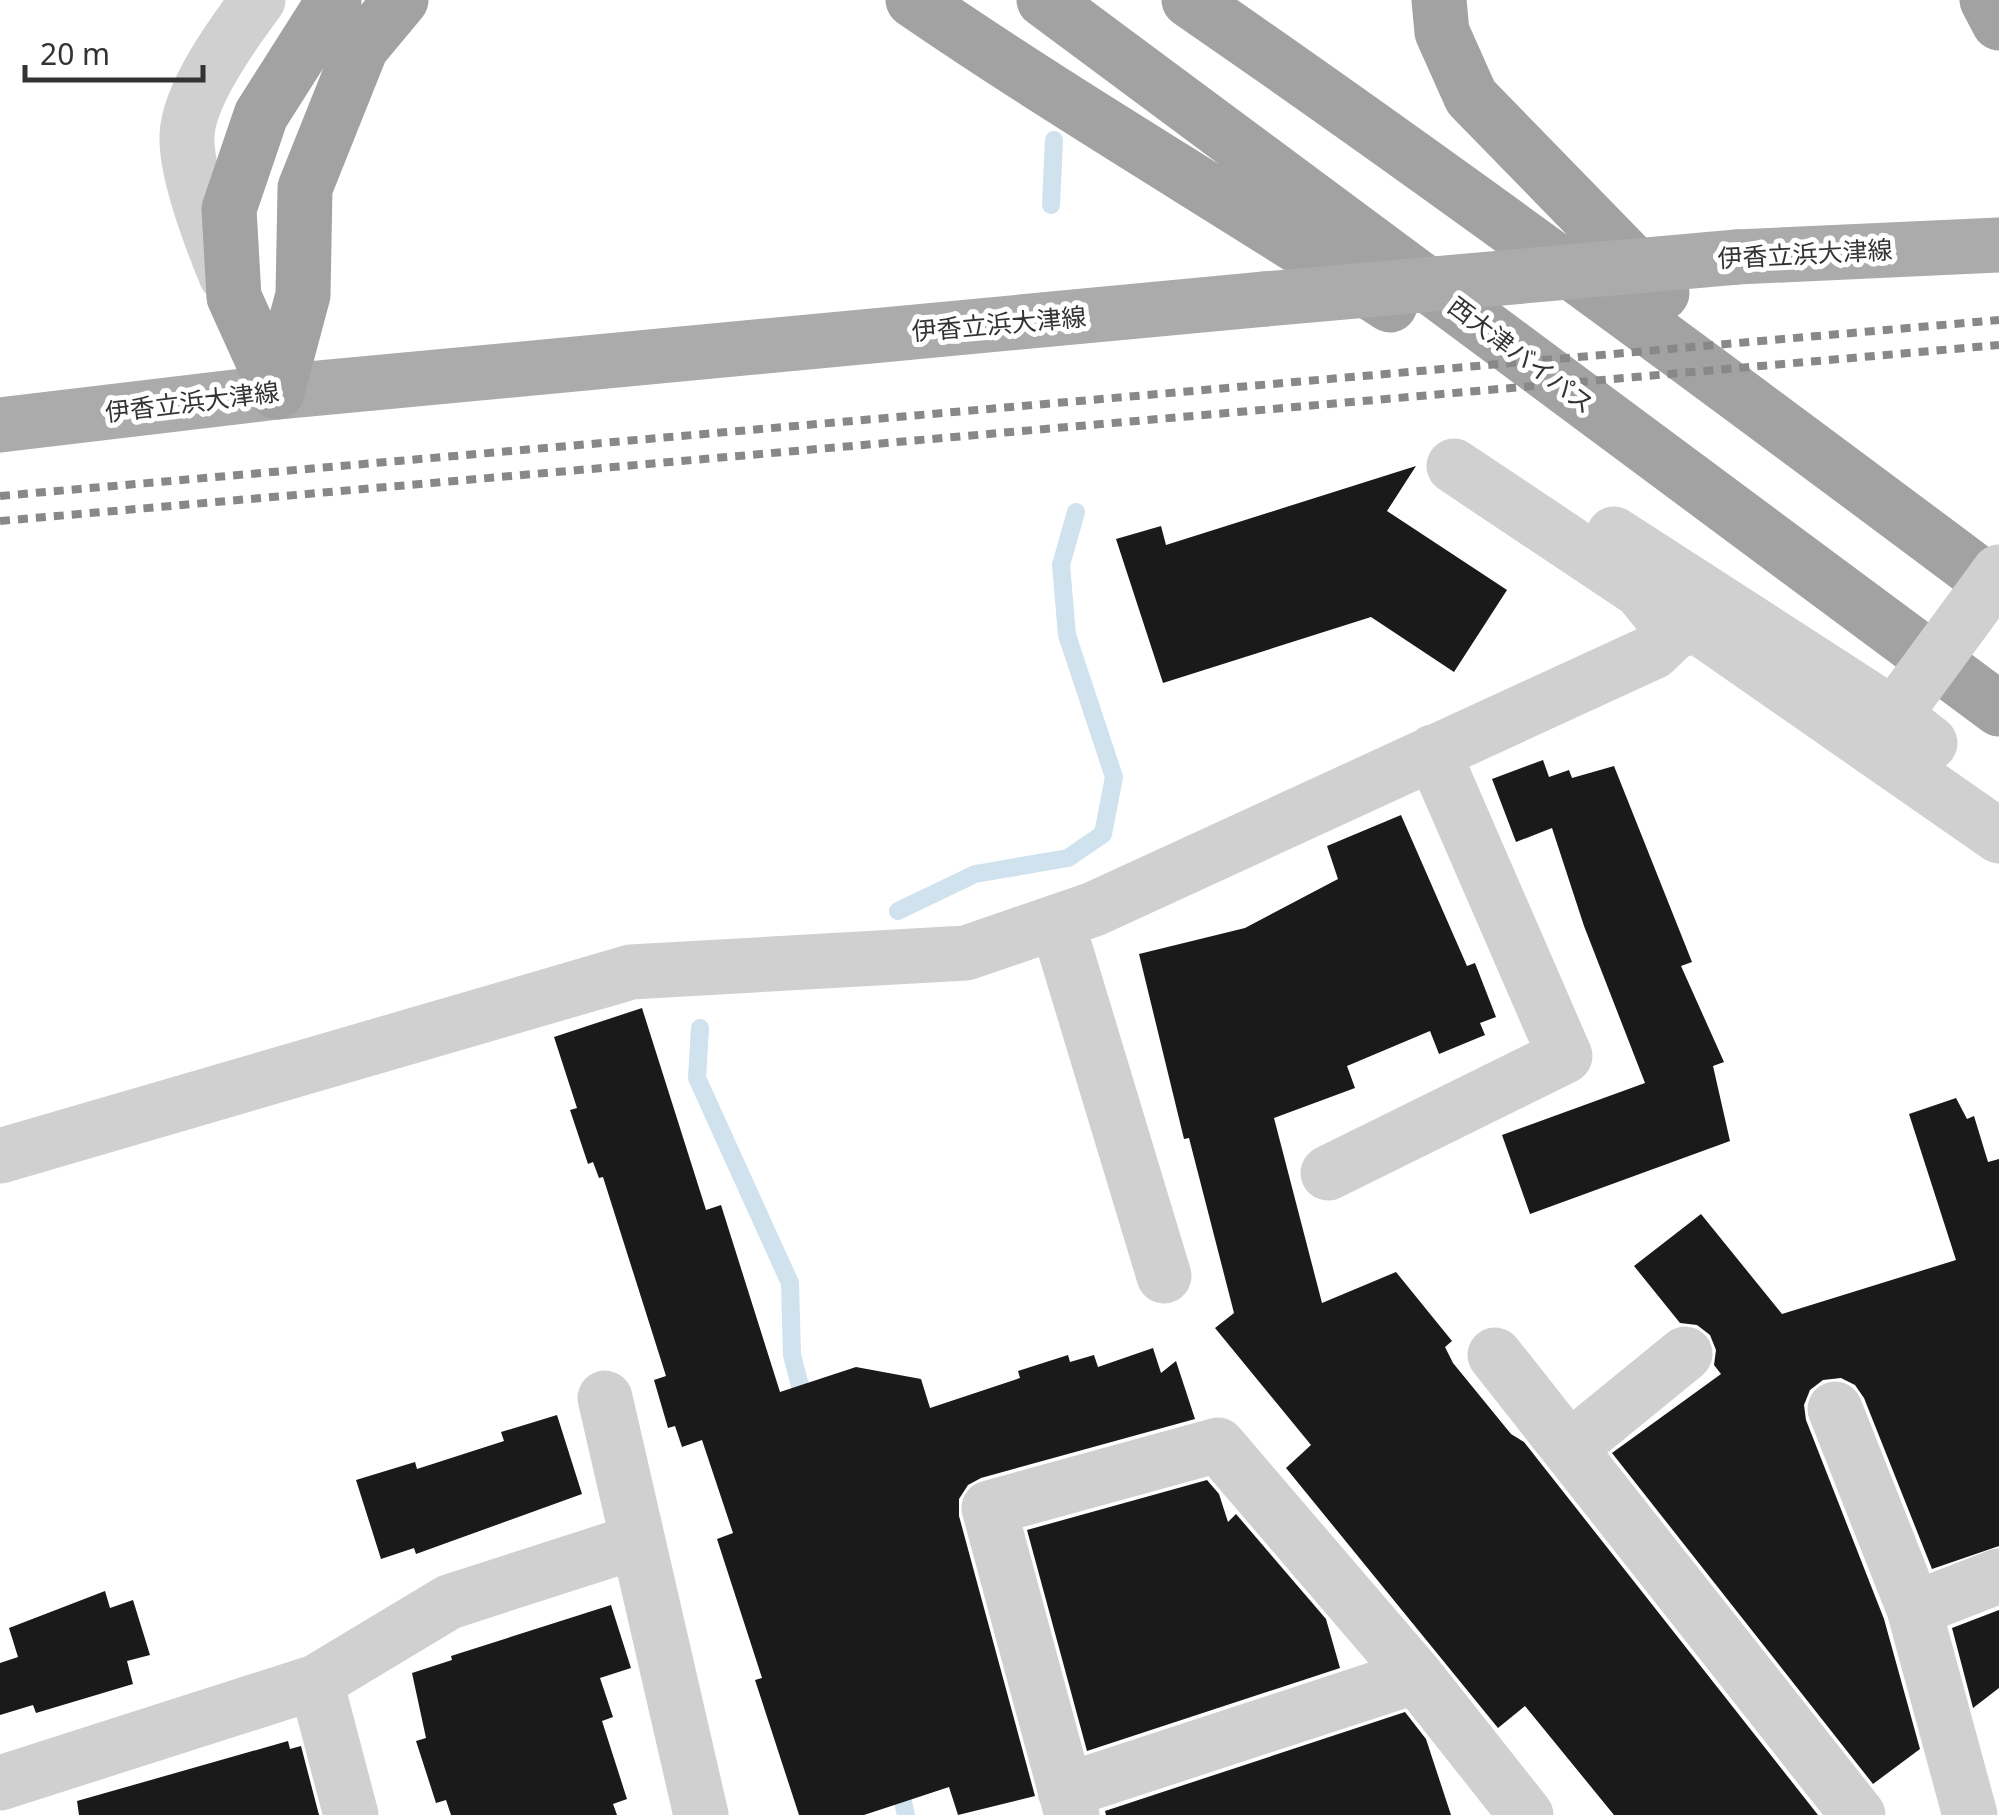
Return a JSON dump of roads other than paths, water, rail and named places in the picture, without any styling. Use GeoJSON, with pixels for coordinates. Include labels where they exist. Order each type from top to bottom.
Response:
{"type":"FeatureCollection","features":[{"type":"Feature","properties":{"kind":"highway"},"geometry":{"type":"LineString","coordinates":[[276,392],[234,297],[229,209],[261,115],[334,0]]}},
{"type":"Feature","properties":{"kind":"highway"},"geometry":{"type":"LineString","coordinates":[[276,392],[303,295],[305,188],[361,48],[401,0]]}},
{"type":"Feature","properties":{"kind":"highway"},"geometry":{"type":"LineString","coordinates":[[913,0],[1053,96],[1237,206],[1887,628]]}},
{"type":"Feature","properties":{"kind":"highway","name":"西大津バイパス"},"geometry":{"type":"LineString","coordinates":[[1044,0],[1999,709]]}},
{"type":"Feature","properties":{"kind":"highway"},"geometry":{"type":"LineString","coordinates":[[1189,0],[1370,125],[1812,447],[1999,589]]}},
{"type":"Feature","properties":{"kind":"highway"},"geometry":{"type":"LineString","coordinates":[[1439,0],[1442,32],[1470,98],[1812,447]]}},
{"type":"Feature","properties":{"kind":"highway"},"geometry":{"type":"LineString","coordinates":[[1987,0],[1999,23]]}},
{"type":"Feature","properties":{"kind":"main road","name":"伊香立浜大津線"},"geometry":{"type":"LineString","coordinates":[[0,425],[276,392],[1737,256],[1999,245]]}},
{"type":"Feature","properties":{"kind":"street"},"geometry":{"type":"LineString","coordinates":[[234,297],[205,224],[187,134],[215,58],[258,0]]}},
{"type":"Feature","properties":{"kind":"street"},"geometry":{"type":"LineString","coordinates":[[1674,632],[1642,591],[1454,466],[1492,458],[1894,715],[1999,798]]}},
{"type":"Feature","properties":{"kind":"street"},"geometry":{"type":"LineString","coordinates":[[1894,715],[1999,572]]}},
{"type":"Feature","properties":{"kind":"street"},"geometry":{"type":"LineString","coordinates":[[0,1156],[631,972],[966,953],[1057,922],[1653,652],[1674,632],[1696,625],[1999,836]]}},
{"type":"Feature","properties":{"kind":"street"},"geometry":{"type":"LineString","coordinates":[[1328,1174],[1565,1056],[1433,752]]}},
{"type":"Feature","properties":{"kind":"street"},"geometry":{"type":"LineString","coordinates":[[1057,922],[1164,1276]]}},
{"type":"Feature","properties":{"kind":"street"},"geometry":{"type":"LineString","coordinates":[[1571,1447],[1685,1354]]}},
{"type":"Feature","properties":{"kind":"street"},"geometry":{"type":"LineString","coordinates":[[1495,1355],[1858,1815]]}},
{"type":"Feature","properties":{"kind":"street"},"geometry":{"type":"LineString","coordinates":[[605,1398],[702,1815]]}},
{"type":"Feature","properties":{"kind":"street"},"geometry":{"type":"LineString","coordinates":[[1836,1409],[1914,1609],[1970,1815]]}},
{"type":"Feature","properties":{"kind":"street"},"geometry":{"type":"LineString","coordinates":[[1416,1676],[1069,1803],[989,1508],[1218,1445],[1416,1676],[1526,1815]]}},
{"type":"Feature","properties":{"kind":"street"},"geometry":{"type":"LineString","coordinates":[[0,1782],[316,1682],[449,1602],[638,1541]]}},
{"type":"Feature","properties":{"kind":"street"},"geometry":{"type":"LineString","coordinates":[[1914,1609],[1999,1576]]}},
{"type":"Feature","properties":{"kind":"street"},"geometry":{"type":"LineString","coordinates":[[316,1682],[350,1815]]}},
{"type":"Feature","properties":{"kind":"waterway"},"geometry":{"type":"LineString","coordinates":[[1051,205],[1054,140]]}},
{"type":"Feature","properties":{"kind":"waterway"},"geometry":{"type":"LineString","coordinates":[[898,911],[975,874],[1068,858],[1103,834],[1114,777],[1067,635],[1061,565],[1076,512]]}},
{"type":"Feature","properties":{"kind":"waterway"},"geometry":{"type":"LineString","coordinates":[[700,1028],[697,1078],[790,1283],[792,1355],[805,1405]]}},
{"type":"Feature","properties":{"kind":"waterway"},"geometry":{"type":"LineString","coordinates":[[898,1780],[906,1815]]}},
{"type":"Feature","properties":{"kind":"railway"},"geometry":{"type":"LineString","coordinates":[[0,496],[1999,320]]}},
{"type":"Feature","properties":{"kind":"railway"},"geometry":{"type":"LineString","coordinates":[[0,521],[1999,345]]}}]}
